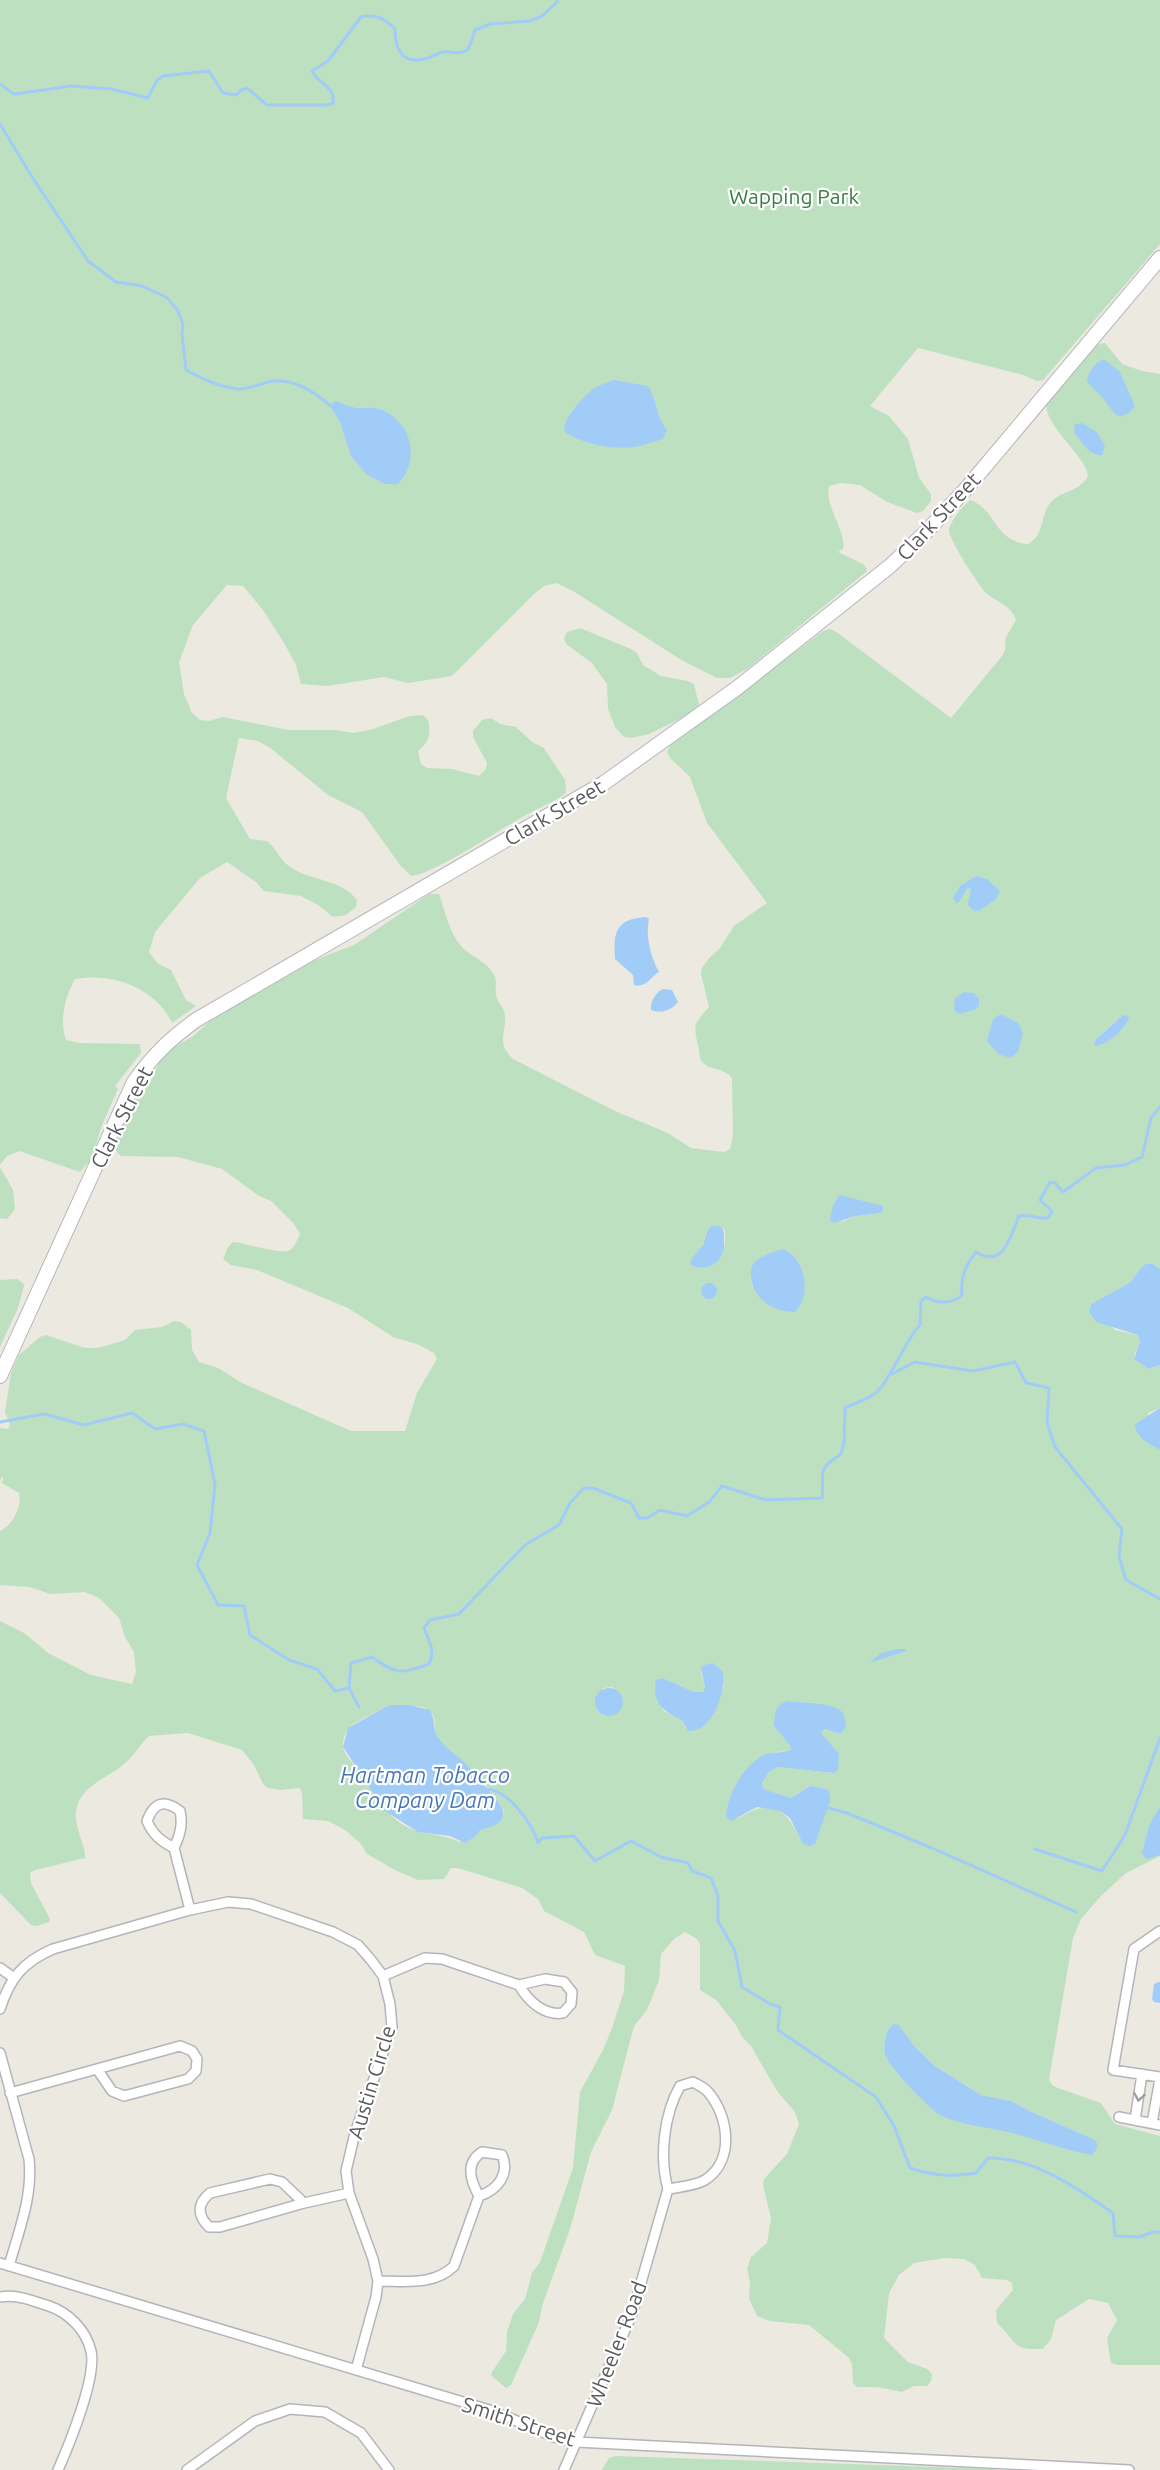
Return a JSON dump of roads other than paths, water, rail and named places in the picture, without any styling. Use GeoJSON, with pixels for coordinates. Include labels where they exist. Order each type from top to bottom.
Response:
{"type":"FeatureCollection","features":[{"type":"Feature","properties":{"kind":"main road","name":"Clark Street"},"geometry":{"type":"LineString","coordinates":[[0,1376],[134,1082],[152,1057],[171,1038],[196,1020],[604,783],[737,688],[890,566],[926,532],[966,489],[1160,258]]}},
{"type":"Feature","properties":{"kind":"street"},"geometry":{"type":"LineString","coordinates":[[174,1848],[180,1837],[182,1822],[180,1811],[170,1804],[161,1804],[151,1811],[147,1821],[156,1836],[174,1848],[190,1910]]}},
{"type":"Feature","properties":{"kind":"street","name":"Austin Circle"},"geometry":{"type":"LineString","coordinates":[[0,2009],[14,1978],[25,1965],[53,1949],[190,1910],[228,1902],[250,1904],[333,1932],[358,1945],[382,1976],[390,2004],[392,2027],[355,2133],[346,2171],[349,2193],[373,2259],[378,2282],[356,2370]]}},
{"type":"Feature","properties":{"kind":"street"},"geometry":{"type":"LineString","coordinates":[[1119,2117],[1156,2124],[1160,2078],[1113,2070],[1134,1949],[1160,1931]]}},
{"type":"Feature","properties":{"kind":"street"},"geometry":{"type":"LineString","coordinates":[[382,1976],[425,1958],[442,1959],[519,1985],[545,1979],[564,1982],[572,1992],[571,2004],[563,2013],[553,2015],[540,2008],[525,1995],[519,1985]]}},
{"type":"Feature","properties":{"kind":"street"},"geometry":{"type":"LineString","coordinates":[[0,1968],[14,1978]]}},
{"type":"Feature","properties":{"kind":"street"},"geometry":{"type":"LineString","coordinates":[[10,2093],[180,2046],[192,2051],[197,2059],[196,2071],[188,2079],[124,2096],[111,2091],[97,2069]]}},
{"type":"Feature","properties":{"kind":"street"},"geometry":{"type":"LineString","coordinates":[[0,2052],[29,2159],[31,2176],[29,2196],[4,2265]]}},
{"type":"Feature","properties":{"kind":"street"},"geometry":{"type":"LineString","coordinates":[[1135,2120],[1142,2074]]}},
{"type":"Feature","properties":{"kind":"street"},"geometry":{"type":"LineString","coordinates":[[693,2082],[708,2092],[718,2110],[726,2128],[726,2149],[717,2169],[704,2181],[668,2188],[664,2176],[665,2137],[672,2100],[680,2086],[693,2082]]}},
{"type":"Feature","properties":{"kind":"street"},"geometry":{"type":"LineString","coordinates":[[378,2282],[432,2280],[446,2275],[454,2266],[479,2196],[472,2184],[471,2168],[474,2157],[482,2152],[502,2155],[506,2165],[504,2176],[488,2193],[479,2196]]}},
{"type":"Feature","properties":{"kind":"street"},"geometry":{"type":"LineString","coordinates":[[304,2203],[282,2182],[270,2179],[210,2193],[203,2199],[199,2208],[201,2218],[209,2227],[220,2227],[349,2193]]}},
{"type":"Feature","properties":{"kind":"street","name":"Wheeler Road"},"geometry":{"type":"LineString","coordinates":[[564,2470],[632,2314],[668,2188]]}},
{"type":"Feature","properties":{"kind":"street","name":"Smith Street"},"geometry":{"type":"LineString","coordinates":[[4,2265],[493,2412],[554,2437],[576,2442],[1128,2470]]}},
{"type":"Feature","properties":{"kind":"street"},"geometry":{"type":"LineString","coordinates":[[0,2297],[19,2297],[65,2313],[84,2334],[92,2352],[92,2367],[82,2405],[58,2470]]}},
{"type":"Feature","properties":{"kind":"street"},"geometry":{"type":"LineString","coordinates":[[187,2470],[255,2421],[290,2409],[325,2412],[361,2433],[389,2470]]}},
{"type":"Feature","properties":{"kind":"water"},"geometry":{"type":"Polygon","coordinates":[[[1104,359],[1120,372],[1135,406],[1129,413],[1120,417],[1087,382],[1092,368],[1104,359]]]}},
{"type":"Feature","properties":{"kind":"water"},"geometry":{"type":"Polygon","coordinates":[[[614,380],[648,386],[667,430],[663,439],[640,446],[622,448],[591,443],[572,437],[565,432],[566,421],[580,401],[596,387],[614,380]]]}},
{"type":"Feature","properties":{"kind":"water"},"geometry":{"type":"Polygon","coordinates":[[[335,401],[357,408],[380,409],[400,422],[410,442],[411,453],[405,474],[398,484],[385,484],[366,474],[351,456],[340,422],[330,406],[335,401]]]}},
{"type":"Feature","properties":{"kind":"water"},"geometry":{"type":"Polygon","coordinates":[[[1082,423],[1097,432],[1105,446],[1102,455],[1089,451],[1074,433],[1075,424],[1082,423]]]}},
{"type":"Feature","properties":{"kind":"water"},"geometry":{"type":"Polygon","coordinates":[[[976,876],[987,879],[1000,891],[996,899],[979,911],[974,911],[968,905],[971,888],[967,889],[959,902],[956,903],[953,898],[960,886],[976,876]]]}},
{"type":"Feature","properties":{"kind":"water"},"geometry":{"type":"Polygon","coordinates":[[[636,918],[649,919],[650,946],[659,972],[645,984],[638,986],[634,985],[633,975],[615,959],[615,941],[622,924],[636,918]]]}},
{"type":"Feature","properties":{"kind":"water"},"geometry":{"type":"Polygon","coordinates":[[[663,989],[672,990],[678,1002],[666,1010],[659,1012],[651,1010],[654,998],[663,989]]]}},
{"type":"Feature","properties":{"kind":"water"},"geometry":{"type":"Polygon","coordinates":[[[964,992],[974,993],[979,999],[979,1006],[974,1010],[959,1014],[954,1010],[955,998],[964,992]]]}},
{"type":"Feature","properties":{"kind":"water"},"geometry":{"type":"Polygon","coordinates":[[[1001,1014],[1018,1023],[1023,1033],[1018,1052],[1010,1058],[998,1054],[987,1041],[993,1019],[1001,1014]]]}},
{"type":"Feature","properties":{"kind":"water"},"geometry":{"type":"Polygon","coordinates":[[[1126,1015],[1129,1017],[1120,1031],[1105,1043],[1095,1046],[1097,1038],[1126,1015]]]}},
{"type":"Feature","properties":{"kind":"water"},"geometry":{"type":"Polygon","coordinates":[[[840,1195],[883,1206],[883,1210],[881,1213],[856,1216],[834,1223],[830,1220],[831,1213],[840,1195]]]}},
{"type":"Feature","properties":{"kind":"water"},"geometry":{"type":"Polygon","coordinates":[[[720,1226],[724,1232],[724,1246],[720,1258],[706,1267],[693,1266],[690,1264],[692,1258],[703,1245],[708,1229],[720,1226]]]}},
{"type":"Feature","properties":{"kind":"water"},"geometry":{"type":"Polygon","coordinates":[[[784,1249],[797,1261],[804,1278],[804,1297],[795,1312],[779,1310],[766,1303],[756,1292],[751,1277],[751,1268],[757,1260],[784,1249]]]}},
{"type":"Feature","properties":{"kind":"water"},"geometry":{"type":"Polygon","coordinates":[[[1146,1264],[1153,1264],[1160,1269],[1160,1365],[1149,1369],[1134,1359],[1140,1341],[1138,1335],[1096,1322],[1089,1311],[1091,1304],[1131,1282],[1146,1264]]]}},
{"type":"Feature","properties":{"kind":"water"},"geometry":{"type":"Polygon","coordinates":[[[706,1283],[712,1283],[717,1291],[715,1297],[706,1299],[701,1294],[701,1288],[706,1283]]]}},
{"type":"Feature","properties":{"kind":"water"},"geometry":{"type":"Polygon","coordinates":[[[1160,1408],[1160,1450],[1140,1437],[1135,1424],[1160,1408]]]}},
{"type":"Feature","properties":{"kind":"water"},"geometry":{"type":"Polygon","coordinates":[[[898,1649],[907,1651],[869,1663],[881,1653],[898,1649]]]}},
{"type":"Feature","properties":{"kind":"water"},"geometry":{"type":"Polygon","coordinates":[[[713,1663],[723,1672],[720,1700],[711,1718],[704,1725],[697,1730],[688,1731],[682,1720],[660,1705],[655,1694],[656,1680],[663,1678],[694,1692],[703,1692],[705,1687],[701,1668],[713,1663]]]}},
{"type":"Feature","properties":{"kind":"water"},"geometry":{"type":"Polygon","coordinates":[[[609,1688],[619,1692],[623,1702],[619,1712],[609,1716],[599,1712],[595,1702],[599,1692],[609,1688]]]}},
{"type":"Feature","properties":{"kind":"water"},"geometry":{"type":"Polygon","coordinates":[[[788,1701],[838,1709],[843,1714],[846,1727],[840,1734],[825,1729],[821,1733],[839,1754],[838,1770],[833,1773],[778,1767],[769,1772],[762,1783],[764,1789],[791,1798],[810,1786],[827,1789],[830,1802],[815,1844],[809,1846],[803,1844],[790,1818],[780,1811],[757,1807],[731,1821],[726,1817],[733,1790],[744,1772],[758,1758],[766,1754],[790,1750],[791,1747],[774,1726],[778,1707],[788,1701]]]}},
{"type":"Feature","properties":{"kind":"water","name":"Hartman Tobacco Company Dam"},"geometry":{"type":"Polygon","coordinates":[[[389,1705],[410,1705],[430,1710],[440,1740],[467,1765],[500,1804],[503,1817],[499,1822],[480,1830],[476,1836],[465,1843],[450,1836],[418,1832],[385,1811],[343,1747],[348,1728],[389,1705]]]}},
{"type":"Feature","properties":{"kind":"water"},"geometry":{"type":"Polygon","coordinates":[[[1160,1807],[1160,1855],[1146,1859],[1142,1853],[1150,1823],[1160,1807]]]}},
{"type":"Feature","properties":{"kind":"water"},"geometry":{"type":"Polygon","coordinates":[[[1160,1982],[1160,2003],[1152,1999],[1154,1984],[1160,1982]]]}},
{"type":"Feature","properties":{"kind":"water"},"geometry":{"type":"Polygon","coordinates":[[[893,2024],[899,2025],[915,2047],[935,2066],[981,2095],[1011,2101],[1093,2139],[1098,2144],[1096,2150],[1092,2155],[1082,2153],[1012,2133],[957,2122],[940,2115],[909,2087],[888,2060],[884,2050],[885,2042],[893,2024]]]}},
{"type":"Feature","properties":{"kind":"waterway"},"geometry":{"type":"LineString","coordinates":[[0,84],[14,94],[72,86],[111,89],[148,98],[157,80],[163,76],[209,71],[223,93],[236,95],[247,88],[267,105],[327,105],[333,103],[332,93],[312,71],[328,61],[361,17],[371,16],[387,22],[395,29],[396,42],[401,53],[405,57],[416,60],[442,52],[466,51],[471,44],[475,30],[490,24],[530,21],[542,16],[557,0]]}},
{"type":"Feature","properties":{"kind":"waterway"},"geometry":{"type":"LineString","coordinates":[[0,124],[88,261],[116,282],[142,286],[166,297],[177,309],[183,324],[186,370],[218,384],[238,389],[274,381],[290,382],[313,393],[332,407]]}},
{"type":"Feature","properties":{"kind":"waterway"},"geometry":{"type":"LineString","coordinates":[[0,1422],[44,1414],[84,1425],[132,1413],[155,1429],[183,1424],[204,1431],[215,1484],[210,1533],[197,1565],[218,1605],[244,1606],[250,1635],[289,1660],[317,1669],[335,1691],[349,1688],[351,1663],[372,1657],[387,1667],[399,1671],[429,1664],[432,1650],[424,1628],[430,1620],[459,1614],[525,1545],[559,1525],[570,1503],[584,1488],[593,1488],[631,1503],[639,1518],[647,1518],[660,1510],[687,1516],[709,1502],[722,1486],[766,1500],[822,1498],[824,1468],[841,1454],[844,1442],[845,1408],[871,1396],[886,1381],[920,1325],[921,1301],[926,1297],[945,1302],[958,1298],[962,1295],[965,1272],[976,1252],[985,1256],[993,1256],[1005,1248],[1019,1216],[1048,1218],[1052,1211],[1040,1200],[1050,1182],[1055,1183],[1063,1192],[1096,1168],[1125,1165],[1142,1157],[1151,1118],[1160,1107]]}},
{"type":"Feature","properties":{"kind":"waterway"},"geometry":{"type":"LineString","coordinates":[[888,1376],[915,1362],[973,1371],[1015,1362],[1026,1383],[1049,1388],[1047,1423],[1055,1447],[1122,1529],[1119,1556],[1126,1580],[1160,1599]]}},
{"type":"Feature","properties":{"kind":"waterway"},"geometry":{"type":"LineString","coordinates":[[349,1688],[359,1707]]}},
{"type":"Feature","properties":{"kind":"waterway"},"geometry":{"type":"LineString","coordinates":[[1035,1849],[1102,1871],[1125,1835],[1160,1738]]}},
{"type":"Feature","properties":{"kind":"waterway"},"geometry":{"type":"LineString","coordinates":[[485,1789],[494,1790],[518,1808],[538,1843],[542,1838],[574,1836],[595,1861],[631,1841],[661,1857],[688,1863],[692,1871],[711,1878],[718,1896],[718,1921],[735,1951],[742,1987],[770,2004],[780,2007],[778,2030],[876,2097],[894,2126],[910,2168],[927,2173],[958,2175],[976,2173],[988,2158],[1022,2163],[1069,2184],[1113,2213],[1115,2236],[1139,2237],[1160,2232]]}},
{"type":"Feature","properties":{"kind":"waterway"},"geometry":{"type":"LineString","coordinates":[[828,1808],[847,1813],[932,1848],[1076,1912]]}},
{"type":"Feature","properties":{"kind":"park label","name":"Wapping Park"},"geometry":{"type":"Point","coordinates":[794,196]}}]}
